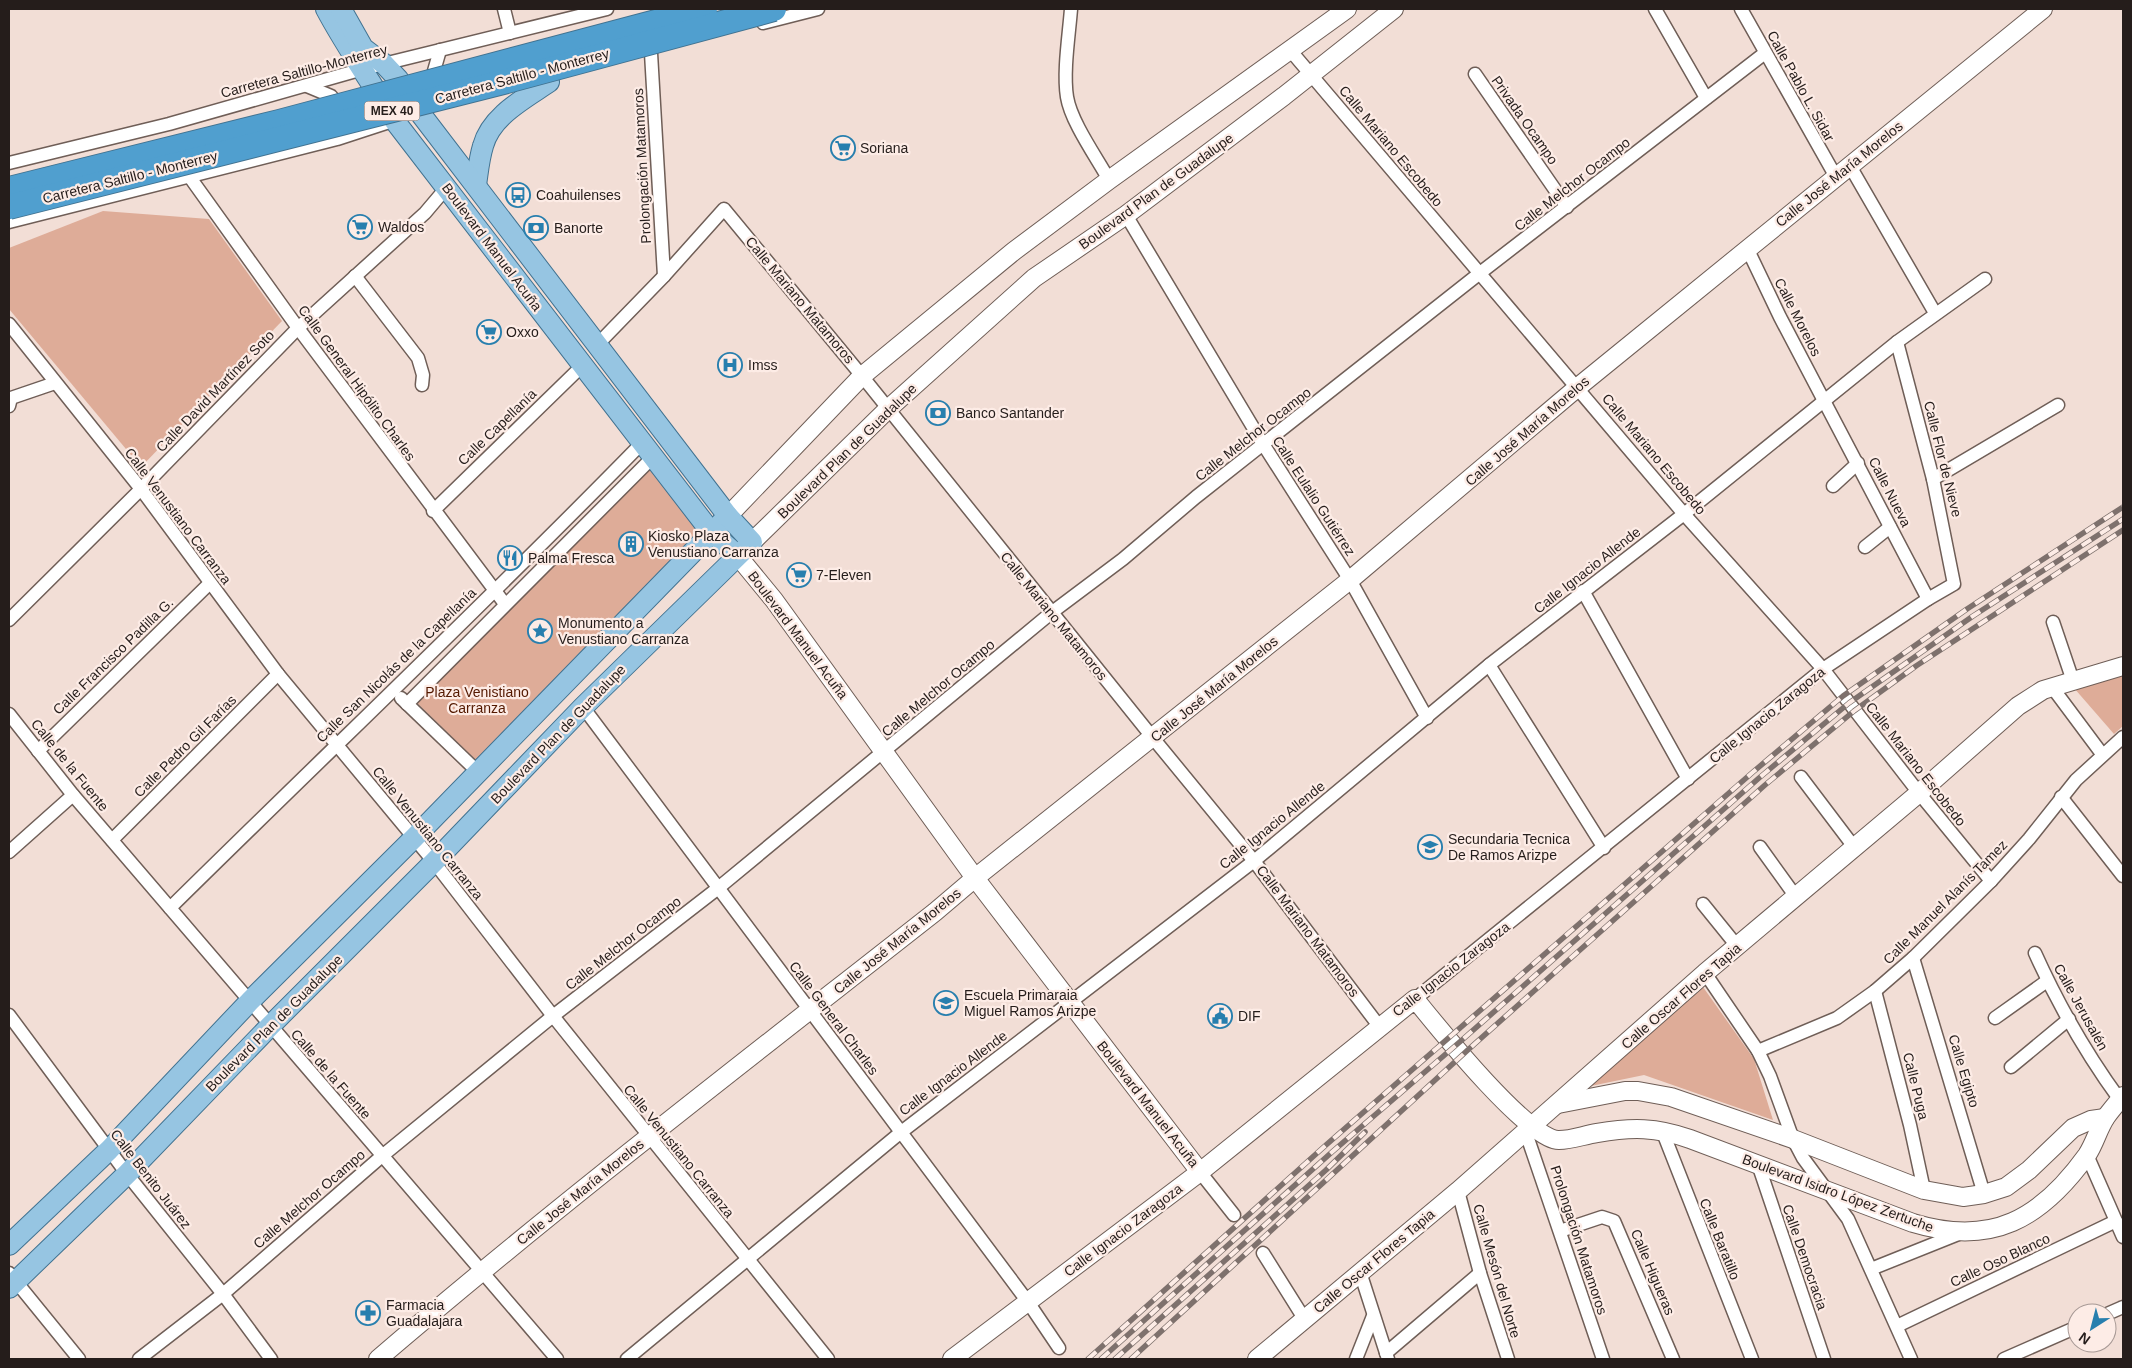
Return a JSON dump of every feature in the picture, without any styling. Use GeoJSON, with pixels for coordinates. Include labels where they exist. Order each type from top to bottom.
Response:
{"type":"FeatureCollection","features":[{"type":"Feature","properties":{"kind":"highway","name":"Carretera Saltillo - Monterrey"},"geometry":{"type":"LineString","coordinates":[[9,189],[279,122],[704,9]]}},
{"type":"Feature","properties":{"kind":"highway","name":"Carretera Saltillo - Monterrey"},"geometry":{"type":"LineString","coordinates":[[9,207],[479,88],[774,9]]}},
{"type":"Feature","properties":{"kind":"main road","name":"Boulevard Manuel Acuña"},"geometry":{"type":"LineString","coordinates":[[326,9],[394,120],[582,366],[711,532],[744,548]]}},
{"type":"Feature","properties":{"kind":"main road","name":"Boulevard Manuel Acuña"},"geometry":{"type":"LineString","coordinates":[[341,9],[363,48],[384,64],[398,79],[420,113],[728,516],[744,548]]}},
{"type":"Feature","properties":{"kind":"main road"},"geometry":{"type":"LineString","coordinates":[[476,185],[483,145],[490,129],[507,111],[548,82]]}},
{"type":"Feature","properties":{"kind":"main road"},"geometry":{"type":"LineString","coordinates":[[9,1245],[109,1150],[250,1001],[414,838],[728,516]]}},
{"type":"Feature","properties":{"kind":"main road","name":"Boulevard Plan de Guadalupe"},"geometry":{"type":"LineString","coordinates":[[11,1281],[127,1174],[270,1026],[434,862],[583,707],[744,548]]}},
{"type":"Feature","properties":{"kind":"street"},"geometry":{"type":"LineString","coordinates":[[504,9],[510,33]]}},
{"type":"Feature","properties":{"kind":"street","name":"Carretera Saltillo-Monterrey"},"geometry":{"type":"LineString","coordinates":[[9,163],[169,124],[363,69],[607,9]]}},
{"type":"Feature","properties":{"kind":"street"},"geometry":{"type":"LineString","coordinates":[[9,222],[337,139],[394,120],[548,82],[818,9]]}},
{"type":"Feature","properties":{"kind":"street"},"geometry":{"type":"LineString","coordinates":[[1071,9],[1066,87],[1069,104],[1073,116],[1109,180]]}},
{"type":"Feature","properties":{"kind":"street"},"geometry":{"type":"LineString","coordinates":[[728,516],[862,376],[1014,251],[1109,180],[1347,9]]}},
{"type":"Feature","properties":{"kind":"street","name":"Boulevard Plan de Guadalupe"},"geometry":{"type":"LineString","coordinates":[[744,548],[888,409],[1034,278],[1126,215],[1394,9]]}},
{"type":"Feature","properties":{"kind":"street"},"geometry":{"type":"LineString","coordinates":[[1655,9],[1706,98]]}},
{"type":"Feature","properties":{"kind":"street","name":"Calle Pablo L. Sidar"},"geometry":{"type":"LineString","coordinates":[[1741,9],[1836,177]]}},
{"type":"Feature","properties":{"kind":"street","name":"Calle José María Morelos"},"geometry":{"type":"LineString","coordinates":[[378,1359],[480,1272],[648,1136],[935,912],[975,878],[1350,580],[1746,248],[2043,9]]}},
{"type":"Feature","properties":{"kind":"street"},"geometry":{"type":"LineString","coordinates":[[440,50],[434,70],[434,77],[441,92],[459,105]]}},
{"type":"Feature","properties":{"kind":"street","name":"Calle Mariano Escobedo"},"geometry":{"type":"LineString","coordinates":[[1290,50],[1684,514],[1823,670],[1990,881]]}},
{"type":"Feature","properties":{"kind":"street","name":"Prolongación Matamoros"},"geometry":{"type":"LineString","coordinates":[[651,53],[664,276]]}},
{"type":"Feature","properties":{"kind":"street","name":"Calle Melchor Ocampo"},"geometry":{"type":"LineString","coordinates":[[139,1359],[223,1294],[382,1156],[553,1016],[717,888],[1051,613],[1123,559],[1263,444],[1480,273],[1765,53]]}},
{"type":"Feature","properties":{"kind":"street","name":"Privada Ocampo"},"geometry":{"type":"LineString","coordinates":[[1475,74],[1567,207]]}},
{"type":"Feature","properties":{"kind":"street"},"geometry":{"type":"LineString","coordinates":[[307,86],[331,96],[343,110],[345,117],[343,128],[337,139]]}},
{"type":"Feature","properties":{"kind":"street"},"geometry":{"type":"LineString","coordinates":[[1850,166],[1935,314]]}},
{"type":"Feature","properties":{"kind":"street","name":"Calle General Hipólito Charles"},"geometry":{"type":"LineString","coordinates":[[189,176],[433,511],[505,604]]}},
{"type":"Feature","properties":{"kind":"street","name":"Calle David Martínez Soto"},"geometry":{"type":"LineString","coordinates":[[9,620],[141,489],[298,328],[425,213],[447,188]]}},
{"type":"Feature","properties":{"kind":"street","name":"Calle Mariano Matamoros"},"geometry":{"type":"LineString","coordinates":[[664,276],[724,209],[862,376],[1152,738],[1254,861],[1379,1026]]}},
{"type":"Feature","properties":{"kind":"street","name":"Calle Eulalio Gutiérrez"},"geometry":{"type":"LineString","coordinates":[[1126,215],[1263,444],[1350,580],[1427,718]]}},
{"type":"Feature","properties":{"kind":"street","name":"Calle Morelos"},"geometry":{"type":"LineString","coordinates":[[1746,248],[1824,400]]}},
{"type":"Feature","properties":{"kind":"street"},"geometry":{"type":"LineString","coordinates":[[355,276],[418,358],[423,375],[422,385]]}},
{"type":"Feature","properties":{"kind":"street"},"geometry":{"type":"LineString","coordinates":[[597,345],[664,276]]}},
{"type":"Feature","properties":{"kind":"street","name":"Calle Ignacio Allende"},"geometry":{"type":"LineString","coordinates":[[628,1359],[746,1259],[900,1133],[1254,861],[1489,665],[1684,514],[1898,342],[1985,279]]}},
{"type":"Feature","properties":{"kind":"street","name":"Calle Venustiano Carranza"},"geometry":{"type":"LineString","coordinates":[[9,324],[141,489],[278,674],[434,862],[648,1136],[828,1359]]}},
{"type":"Feature","properties":{"kind":"street","name":"Calle Flor de Nieve"},"geometry":{"type":"LineString","coordinates":[[1898,342],[1933,479],[1954,584]]}},
{"type":"Feature","properties":{"kind":"street","name":"Calle Capellanía"},"geometry":{"type":"LineString","coordinates":[[433,511],[582,366]]}},
{"type":"Feature","properties":{"kind":"street"},"geometry":{"type":"LineString","coordinates":[[10,401],[55,383]]}},
{"type":"Feature","properties":{"kind":"street","name":"Calle Nueva"},"geometry":{"type":"LineString","coordinates":[[1824,400],[1928,599]]}},
{"type":"Feature","properties":{"kind":"street"},"geometry":{"type":"LineString","coordinates":[[1933,479],[2058,405]]}},
{"type":"Feature","properties":{"kind":"street"},"geometry":{"type":"LineString","coordinates":[[406,704],[606,505],[648,450]]}},
{"type":"Feature","properties":{"kind":"street","name":"Calle San Nicolás de la Capellanía"},"geometry":{"type":"LineString","coordinates":[[170,908],[337,743],[394,691],[595,491],[648,450]]}},
{"type":"Feature","properties":{"kind":"street"},"geometry":{"type":"LineString","coordinates":[[1833,486],[1858,464]]}},
{"type":"Feature","properties":{"kind":"street"},"geometry":{"type":"LineString","coordinates":[[595,491],[606,505]]}},
{"type":"Feature","properties":{"kind":"street"},"geometry":{"type":"LineString","coordinates":[[1865,547],[1890,527]]}},
{"type":"Feature","properties":{"kind":"street","name":"Boulevard Manuel Acuña"},"geometry":{"type":"LineString","coordinates":[[744,548],[774,600],[975,878],[1234,1215]]}},
{"type":"Feature","properties":{"kind":"street"},"geometry":{"type":"LineString","coordinates":[[535,551],[546,564]]}},
{"type":"Feature","properties":{"kind":"street","name":"Calle Francisco Padilla G."},"geometry":{"type":"LineString","coordinates":[[38,750],[210,583]]}},
{"type":"Feature","properties":{"kind":"street","name":"Calle Ignacio Zaragoza"},"geometry":{"type":"LineString","coordinates":[[952,1359],[1200,1172],[1823,670],[1928,599],[1954,584]]}},
{"type":"Feature","properties":{"kind":"street"},"geometry":{"type":"LineString","coordinates":[[1583,591],[1688,779]]}},
{"type":"Feature","properties":{"kind":"street"},"geometry":{"type":"LineString","coordinates":[[2052,622],[2073,681]]}},
{"type":"Feature","properties":{"kind":"street"},"geometry":{"type":"LineString","coordinates":[[430,655],[441,668]]}},
{"type":"Feature","properties":{"kind":"street"},"geometry":{"type":"LineString","coordinates":[[1489,665],[1604,848]]}},
{"type":"Feature","properties":{"kind":"street","name":"Calle Oscar Flores Tapia"},"geometry":{"type":"LineString","coordinates":[[1257,1359],[1458,1191],[1705,973],[1796,898],[2018,706],[2034,694],[2052,687],[2123,666]]}},
{"type":"Feature","properties":{"kind":"street","name":"Calle Pedro Gil Farías"},"geometry":{"type":"LineString","coordinates":[[112,840],[278,674]]}},
{"type":"Feature","properties":{"kind":"street"},"geometry":{"type":"LineString","coordinates":[[2052,687],[2102,754]]}},
{"type":"Feature","properties":{"kind":"street"},"geometry":{"type":"LineString","coordinates":[[394,691],[478,772]]}},
{"type":"Feature","properties":{"kind":"street","name":"Calle General Charles"},"geometry":{"type":"LineString","coordinates":[[583,707],[1028,1302],[1058,1348]]}},
{"type":"Feature","properties":{"kind":"street","name":"Calle de la Fuente"},"geometry":{"type":"LineString","coordinates":[[9,714],[73,795],[480,1272],[557,1359]]}},
{"type":"Feature","properties":{"kind":"street","name":"Calle Manuel Alanís Tamez"},"geometry":{"type":"LineString","coordinates":[[1758,1051],[1837,1018],[1875,991],[1913,958],[1990,881],[2029,839],[2061,797],[2102,754],[2123,737]]}},
{"type":"Feature","properties":{"kind":"street"},"geometry":{"type":"LineString","coordinates":[[1801,778],[1854,847]]}},
{"type":"Feature","properties":{"kind":"street"},"geometry":{"type":"LineString","coordinates":[[9,852],[73,795]]}},
{"type":"Feature","properties":{"kind":"street"},"geometry":{"type":"LineString","coordinates":[[2061,797],[2123,876]]}},
{"type":"Feature","properties":{"kind":"street"},"geometry":{"type":"LineString","coordinates":[[1760,847],[1796,898]]}},
{"type":"Feature","properties":{"kind":"street"},"geometry":{"type":"LineString","coordinates":[[1703,904],[1737,946]]}},
{"type":"Feature","properties":{"kind":"street","name":"Calle Jerusalén"},"geometry":{"type":"LineString","coordinates":[[2035,953],[2047,981],[2069,1019],[2122,1098]]}},
{"type":"Feature","properties":{"kind":"street","name":"Calle Egipto"},"geometry":{"type":"LineString","coordinates":[[1913,958],[1984,1194]]}},
{"type":"Feature","properties":{"kind":"street"},"geometry":{"type":"LineString","coordinates":[[1705,973],[1758,1051],[1770,1076],[1793,1139],[1812,1171],[1848,1219],[1911,1359]]}},
{"type":"Feature","properties":{"kind":"street"},"geometry":{"type":"LineString","coordinates":[[1994,1018],[2047,981]]}},
{"type":"Feature","properties":{"kind":"street","name":"Calle Puga"},"geometry":{"type":"LineString","coordinates":[[1875,991],[1910,1124],[1924,1190]]}},
{"type":"Feature","properties":{"kind":"street"},"geometry":{"type":"LineString","coordinates":[[1414,998],[1471,1066],[1528,1128]]}},
{"type":"Feature","properties":{"kind":"street","name":"Calle Benito Juárez"},"geometry":{"type":"LineString","coordinates":[[9,1016],[127,1174],[223,1294],[271,1359]]}},
{"type":"Feature","properties":{"kind":"street"},"geometry":{"type":"LineString","coordinates":[[2011,1067],[2069,1019]]}},
{"type":"Feature","properties":{"kind":"street"},"geometry":{"type":"LineString","coordinates":[[1555,1105],[1608,1093],[1638,1091],[1680,1100],[1793,1139],[1924,1190],[1956,1196],[1984,1194],[2006,1187],[2073,1128],[2091,1120],[2105,1118]]}},
{"type":"Feature","properties":{"kind":"street","name":"Boulevard Isidro López Zertuche"},"geometry":{"type":"LineString","coordinates":[[1528,1128],[1545,1137],[1559,1140],[1629,1128],[1662,1130],[1913,1223],[1931,1229],[1961,1233],[1985,1230],[2007,1224],[2035,1210],[2057,1190],[2087,1155],[2105,1118],[2122,1098]]}},
{"type":"Feature","properties":{"kind":"street","name":"Prolongación Matamoros"},"geometry":{"type":"LineString","coordinates":[[1528,1128],[1602,1359]]}},
{"type":"Feature","properties":{"kind":"street","name":"Calle Baratillo"},"geometry":{"type":"LineString","coordinates":[[1662,1130],[1752,1359]]}},
{"type":"Feature","properties":{"kind":"street"},"geometry":{"type":"LineString","coordinates":[[2087,1155],[2123,1238]]}},
{"type":"Feature","properties":{"kind":"street","name":"Calle Democracia"},"geometry":{"type":"LineString","coordinates":[[1758,1164],[1824,1359]]}},
{"type":"Feature","properties":{"kind":"street","name":"Calle Mesón del Norte"},"geometry":{"type":"LineString","coordinates":[[1458,1191],[1480,1273],[1508,1359]]}},
{"type":"Feature","properties":{"kind":"street","name":"Calle Higueras"},"geometry":{"type":"LineString","coordinates":[[1560,1231],[1602,1217],[1614,1221],[1618,1226],[1673,1359]]}},
{"type":"Feature","properties":{"kind":"street","name":"Calle Oso Blanco"},"geometry":{"type":"LineString","coordinates":[[1897,1326],[2116,1221]]}},
{"type":"Feature","properties":{"kind":"street"},"geometry":{"type":"LineString","coordinates":[[1871,1269],[1961,1233]]}},
{"type":"Feature","properties":{"kind":"street"},"geometry":{"type":"LineString","coordinates":[[1263,1253],[1305,1320]]}},
{"type":"Feature","properties":{"kind":"street"},"geometry":{"type":"LineString","coordinates":[[1360,1272],[1387,1356],[1480,1273]]}},
{"type":"Feature","properties":{"kind":"street"},"geometry":{"type":"LineString","coordinates":[[11,1281],[79,1359]]}},
{"type":"Feature","properties":{"kind":"street"},"geometry":{"type":"LineString","coordinates":[[1356,1359],[1373,1316]]}},
{"type":"Feature","properties":{"kind":"street"},"geometry":{"type":"LineString","coordinates":[[2004,1359],[2067,1331]]}},
{"type":"Feature","properties":{"kind":"street"},"geometry":{"type":"LineString","coordinates":[[1271,1359],[1279,1341]]}},
{"type":"Feature","properties":{"kind":"green space"},"geometry":{"type":"Polygon","coordinates":[[[103,211],[209,219],[282,321],[141,467],[9,309],[9,248],[103,211]]]}},
{"type":"Feature","properties":{"kind":"green space","name":"Plaza Venistiano Carranza"},"geometry":{"type":"Polygon","coordinates":[[[651,468],[704,535],[478,762],[415,701],[651,468]]]}},
{"type":"Feature","properties":{"kind":"green space"},"geometry":{"type":"Polygon","coordinates":[[[2123,676],[2123,726],[2114,734],[2074,688],[2123,676]]]}},
{"type":"Feature","properties":{"kind":"green space"},"geometry":{"type":"Polygon","coordinates":[[[1703,987],[1754,1059],[1773,1120],[1644,1075],[1586,1087],[1617,1063],[1703,987]]]}},
{"type":"Feature","properties":{"kind":"railway"},"geometry":{"type":"LineString","coordinates":[[1088,1359],[1326,1145],[1753,772],[1843,696],[1967,609],[2123,507]]}},
{"type":"Feature","properties":{"kind":"railway"},"geometry":{"type":"LineString","coordinates":[[1101,1359],[1332,1152],[1759,778],[1849,703],[1973,616],[2123,519]]}},
{"type":"Feature","properties":{"kind":"railway"},"geometry":{"type":"LineString","coordinates":[[1131,1359],[1470,1048],[1765,785],[1854,711],[1916,666],[2123,530]]}},
{"type":"Feature","properties":{"kind":"railway"},"geometry":{"type":"LineString","coordinates":[[1115,1359],[1326,1170],[1365,1132]]}},
{"type":"Feature","properties":{"kind":"place","name":"Soriana"},"geometry":{"type":"Point","coordinates":[843,148]}},
{"type":"Feature","properties":{"kind":"place","name":"Coahuilenses"},"geometry":{"type":"Point","coordinates":[518,195]}},
{"type":"Feature","properties":{"kind":"place","name":"Waldos"},"geometry":{"type":"Point","coordinates":[360,227]}},
{"type":"Feature","properties":{"kind":"place","name":"Banorte"},"geometry":{"type":"Point","coordinates":[536,228]}},
{"type":"Feature","properties":{"kind":"place","name":"Oxxo"},"geometry":{"type":"Point","coordinates":[489,332]}},
{"type":"Feature","properties":{"kind":"place","name":"Imss"},"geometry":{"type":"Point","coordinates":[730,365]}},
{"type":"Feature","properties":{"kind":"place","name":"Banco Santander"},"geometry":{"type":"Point","coordinates":[938,413]}},
{"type":"Feature","properties":{"kind":"place","name":"Kiosko Plaza Venustiano Carranza"},"geometry":{"type":"Point","coordinates":[631,544]}},
{"type":"Feature","properties":{"kind":"place","name":"Palma Fresca"},"geometry":{"type":"Point","coordinates":[510,558]}},
{"type":"Feature","properties":{"kind":"place","name":"7-Eleven"},"geometry":{"type":"Point","coordinates":[799,575]}},
{"type":"Feature","properties":{"kind":"place","name":"Monumento a Venustiano Carranza"},"geometry":{"type":"Point","coordinates":[540,631]}},
{"type":"Feature","properties":{"kind":"place","name":"Secundaria Tecnica De Ramos Arizpe"},"geometry":{"type":"Point","coordinates":[1430,847]}},
{"type":"Feature","properties":{"kind":"place","name":"Escuela Primaraia Miguel Ramos Arizpe"},"geometry":{"type":"Point","coordinates":[946,1003]}},
{"type":"Feature","properties":{"kind":"place","name":"DIF"},"geometry":{"type":"Point","coordinates":[1220,1016]}},
{"type":"Feature","properties":{"kind":"place","name":"Farmacia Guadalajara"},"geometry":{"type":"Point","coordinates":[368,1313]}}]}
